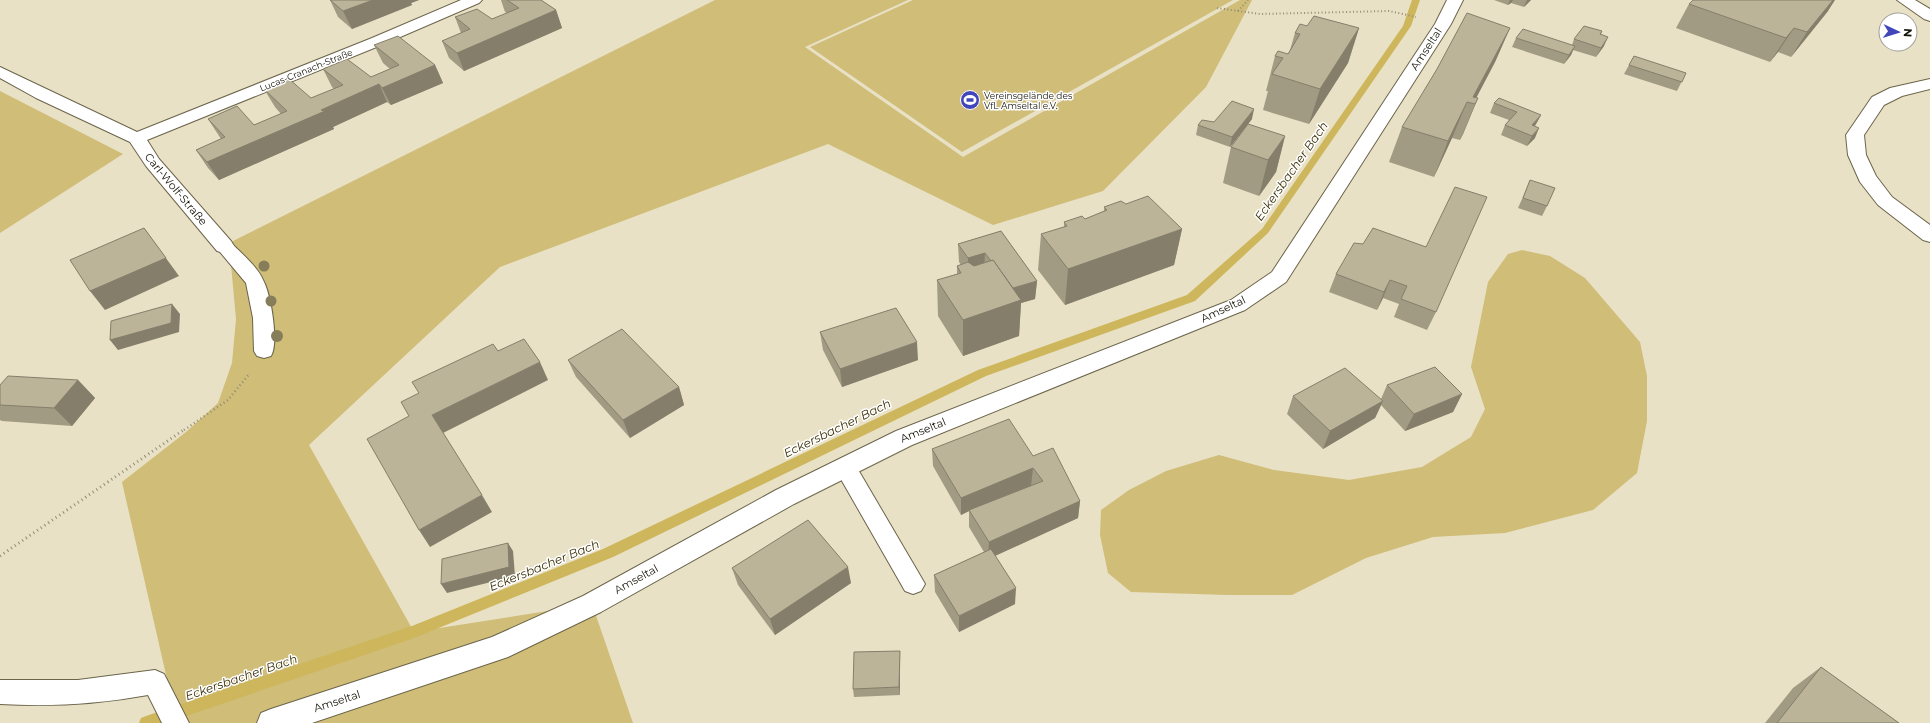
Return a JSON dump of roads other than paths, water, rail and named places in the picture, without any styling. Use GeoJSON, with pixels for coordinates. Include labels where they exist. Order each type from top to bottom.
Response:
{"type":"FeatureCollection","features":[{"type":"Feature","properties":{"kind":"street","name":"Lucas-Cranach-Straße"},"geometry":{"type":"LineString","coordinates":[[136,138],[378,41],[474,0]]}},
{"type":"Feature","properties":{"kind":"street","name":"Amseltal"},"geometry":{"type":"LineString","coordinates":[[271,723],[498,648],[592,604],[785,497],[904,438],[1238,305],[1279,277],[1443,24],[1455,0]]}},
{"type":"Feature","properties":{"kind":"street"},"geometry":{"type":"LineString","coordinates":[[1905,0],[1930,16]]}},
{"type":"Feature","properties":{"kind":"street"},"geometry":{"type":"LineString","coordinates":[[0,72],[42,94],[136,138]]}},
{"type":"Feature","properties":{"kind":"street"},"geometry":{"type":"LineString","coordinates":[[1930,84],[1896,92],[1878,101],[1855,135],[1857,155],[1867,178],[1886,201],[1930,235]]}},
{"type":"Feature","properties":{"kind":"street","name":"Carl-Wolf-Straße"},"geometry":{"type":"LineString","coordinates":[[136,138],[152,162],[224,246]]}},
{"type":"Feature","properties":{"kind":"lane","name":"Carl-Wolf-Straße"},"geometry":{"type":"LineString","coordinates":[[224,246],[255,281],[263,318],[264,351]]}},
{"type":"Feature","properties":{"kind":"lane"},"geometry":{"type":"LineString","coordinates":[[845,467],[913,584]]}},
{"type":"Feature","properties":{"kind":"lane"},"geometry":{"type":"LineString","coordinates":[[0,692],[35,695],[132,687],[154,682],[176,723]]}},
{"type":"Feature","properties":{"kind":"waterway","name":"Eckersbacher Bach"},"geometry":{"type":"LineString","coordinates":[[146,723],[414,632],[608,553],[982,373],[1191,298],[1265,231],[1407,26],[1416,0]]}},
{"type":"Feature","properties":{"kind":"place","name":"Vereinsgelände des VfL Amseltal e.V."},"geometry":{"type":"Point","coordinates":[970,100]}}]}
